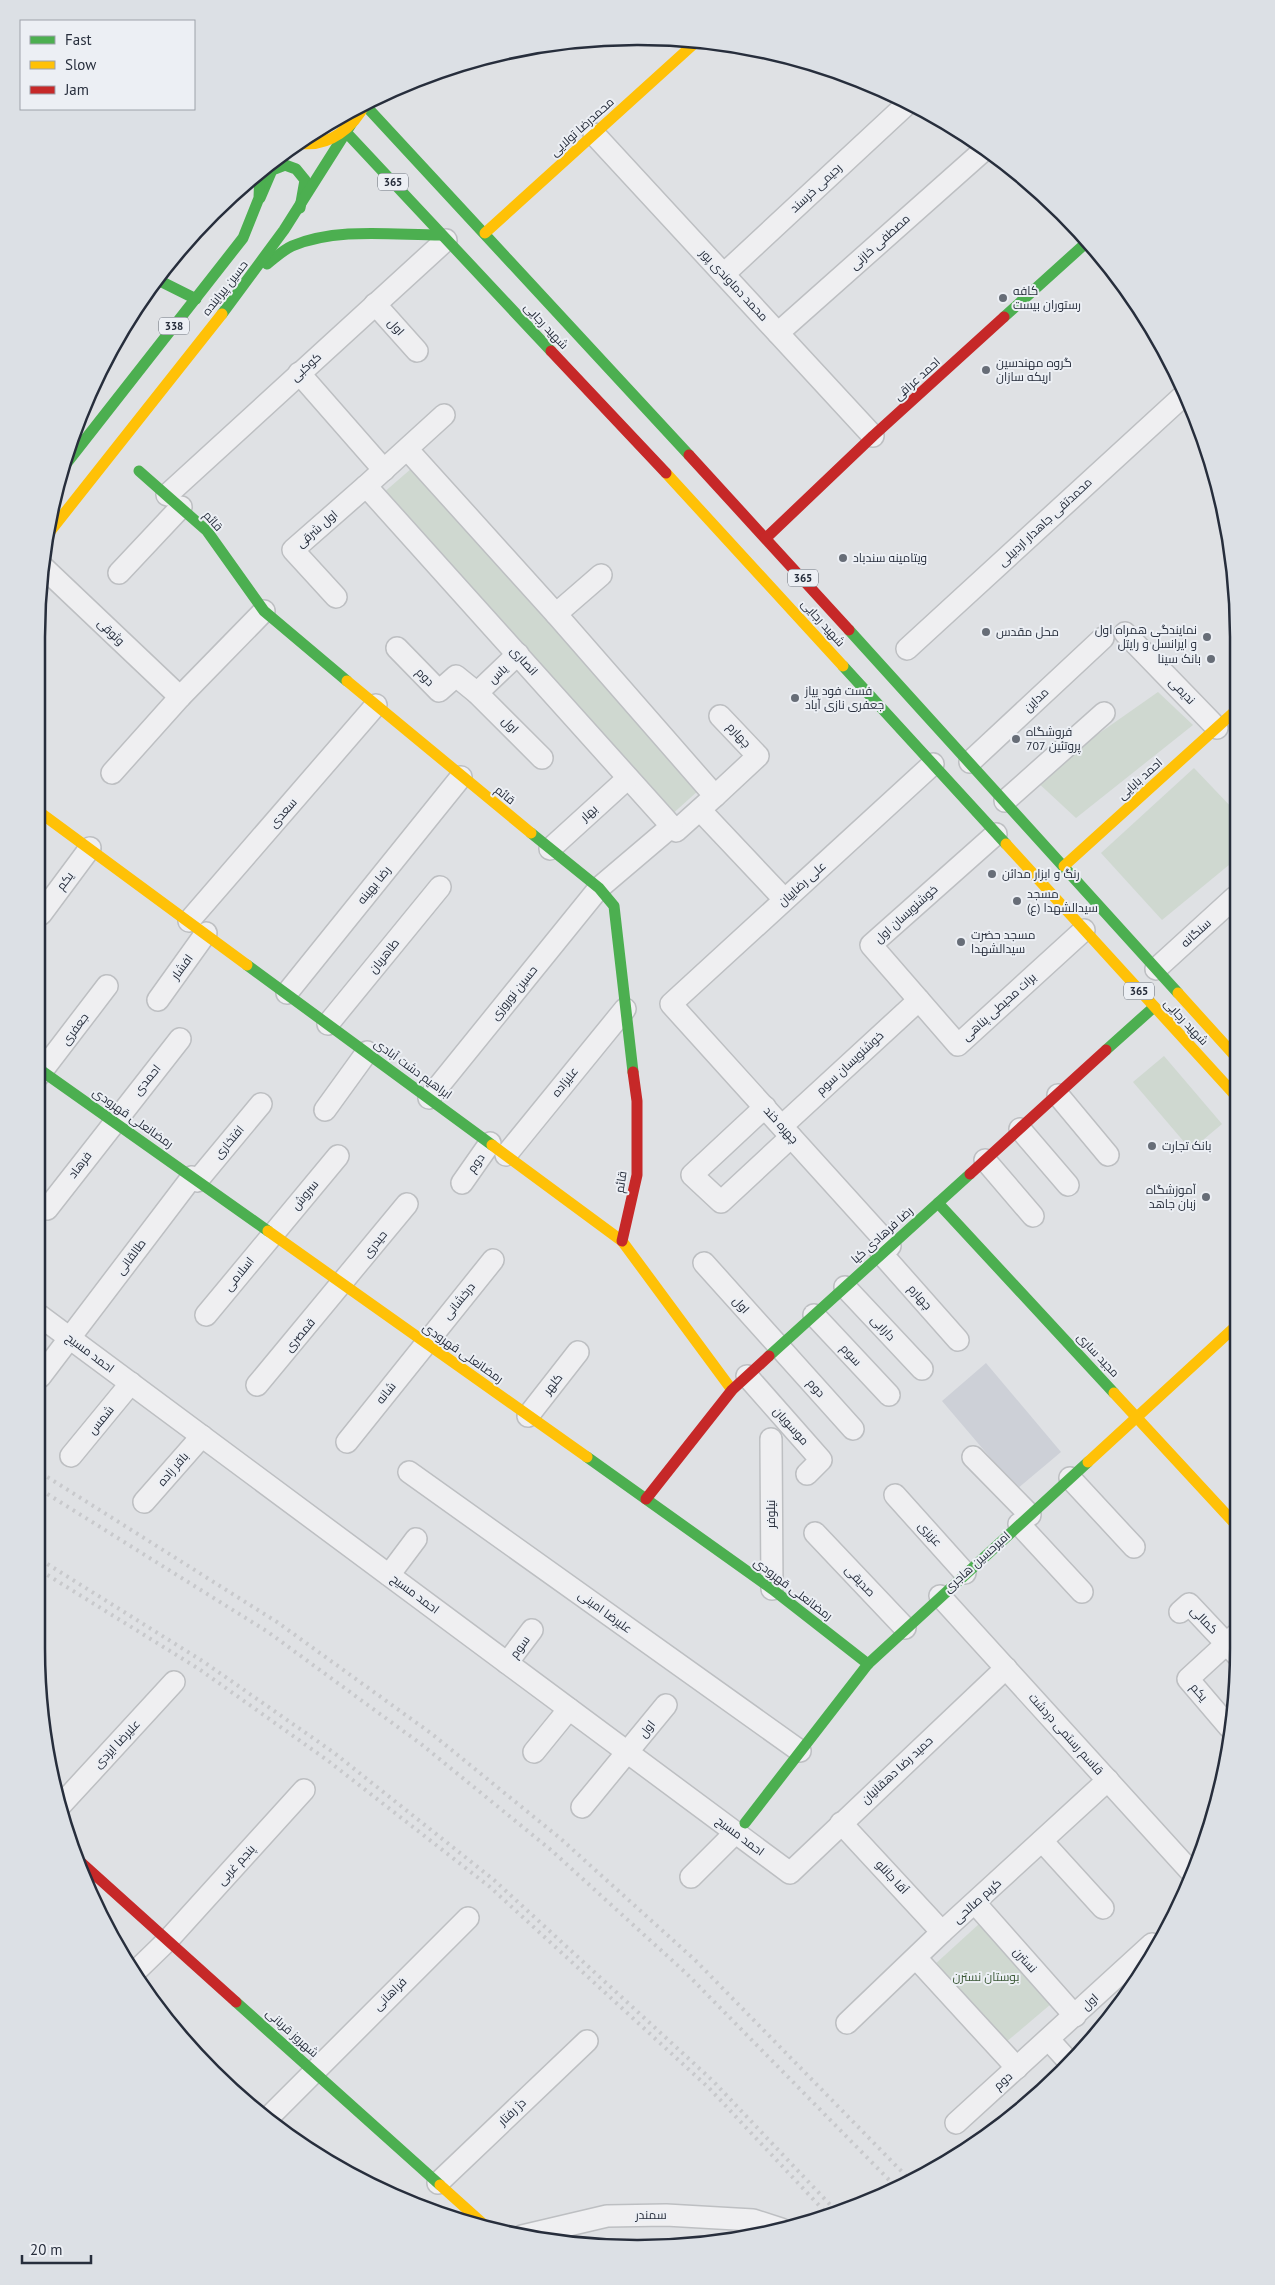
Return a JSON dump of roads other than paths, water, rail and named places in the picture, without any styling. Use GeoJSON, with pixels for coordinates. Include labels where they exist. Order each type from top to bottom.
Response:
{"type":"FeatureCollection","features":[{"type":"Feature","properties":{"kind":"main road","name":"محمدرضا تولایی"},"geometry":{"type":"LineString","coordinates":[[485,233],[690,47]]}},
{"type":"Feature","properties":{"kind":"main road","name":"شهید رجایی"},"geometry":{"type":"LineString","coordinates":[[368,110],[485,233],[756,548],[933,764],[996,834],[1054,876],[1156,969],[1230,1050]]}},
{"type":"Feature","properties":{"kind":"main road","name":"365"},"geometry":{"type":"LineString","coordinates":[[311,143],[320,143],[345,131],[357,116]]}},
{"type":"Feature","properties":{"kind":"main road","name":"حسین پیراینده"},"geometry":{"type":"LineString","coordinates":[[56,524],[256,272],[300,208],[345,131]]}},
{"type":"Feature","properties":{"kind":"main road","name":"شهید رجایی"},"geometry":{"type":"LineString","coordinates":[[345,131],[444,238],[970,762],[1005,801],[1054,876],[1084,930],[1230,1089]]}},
{"type":"Feature","properties":{"kind":"main road"},"geometry":{"type":"LineString","coordinates":[[275,169],[285,165],[296,169],[305,180],[300,208]]}},
{"type":"Feature","properties":{"kind":"main road"},"geometry":{"type":"LineString","coordinates":[[258,202],[271,172]]}},
{"type":"Feature","properties":{"kind":"main road","name":"حسین پیراینده"},"geometry":{"type":"LineString","coordinates":[[74,454],[243,238],[258,202],[261,180]]}},
{"type":"Feature","properties":{"kind":"main road"},"geometry":{"type":"LineString","coordinates":[[256,272],[290,247],[311,239],[346,236],[444,238]]}},
{"type":"Feature","properties":{"kind":"main road","name":"احمد عراقی"},"geometry":{"type":"LineString","coordinates":[[756,548],[873,436],[1082,246]]}},
{"type":"Feature","properties":{"kind":"main road"},"geometry":{"type":"LineString","coordinates":[[163,283],[196,299]]}},
{"type":"Feature","properties":{"kind":"main road","name":"قائم"},"geometry":{"type":"LineString","coordinates":[[139,471],[206,531],[264,611],[461,777],[599,888],[614,906],[637,1101],[637,1175],[622,1240]]}},
{"type":"Feature","properties":{"kind":"main road","name":"احمد بابایی"},"geometry":{"type":"LineString","coordinates":[[1054,876],[1230,716]]}},
{"type":"Feature","properties":{"kind":"main road","name":"ابراهیم دشت آبادی"},"geometry":{"type":"LineString","coordinates":[[45,816],[622,1240],[740,1383]]}},
{"type":"Feature","properties":{"kind":"main road","name":"رضا فرهادی کیا"},"geometry":{"type":"LineString","coordinates":[[646,1499],[740,1383],[1154,1007]]}},
{"type":"Feature","properties":{"kind":"main road","name":"رمضانعلی قهرودی"},"geometry":{"type":"LineString","coordinates":[[45,1075],[114,1121],[772,1589],[868,1664]]}},
{"type":"Feature","properties":{"kind":"main road","name":"مجید ساری"},"geometry":{"type":"LineString","coordinates":[[938,1203],[1230,1518]]}},
{"type":"Feature","properties":{"kind":"main road","name":"امیرحسین هاجری"},"geometry":{"type":"LineString","coordinates":[[740,1828],[868,1664],[1230,1331]]}},
{"type":"Feature","properties":{"kind":"main road","name":"شهروز قربانی"},"geometry":{"type":"LineString","coordinates":[[88,1868],[476,2218]]}},
{"type":"Feature","properties":{"kind":"street","name":"رحیمی خرسند"},"geometry":{"type":"LineString","coordinates":[[724,274],[903,108]]}},
{"type":"Feature","properties":{"kind":"street","name":"محمد دماوندی پور"},"geometry":{"type":"LineString","coordinates":[[594,134],[873,436]]}},
{"type":"Feature","properties":{"kind":"street","name":"مصطفی خازنی"},"geometry":{"type":"LineString","coordinates":[[778,333],[980,154]]}},
{"type":"Feature","properties":{"kind":"street","name":"کوکبی"},"geometry":{"type":"LineString","coordinates":[[119,573],[174,501],[299,373],[444,238]]}},
{"type":"Feature","properties":{"kind":"street","name":"اول"},"geometry":{"type":"LineString","coordinates":[[375,304],[417,350]]}},
{"type":"Feature","properties":{"kind":"street"},"geometry":{"type":"LineString","coordinates":[[299,373],[384,470]]}},
{"type":"Feature","properties":{"kind":"street","name":"محمدتقی جاهدار اردبیلی"},"geometry":{"type":"LineString","coordinates":[[908,649],[1180,399]]}},
{"type":"Feature","properties":{"kind":"street"},"geometry":{"type":"LineString","coordinates":[[366,486],[444,415]]}},
{"type":"Feature","properties":{"kind":"street"},"geometry":{"type":"LineString","coordinates":[[407,449],[556,614],[784,899]]}},
{"type":"Feature","properties":{"kind":"street","name":"اول شرقی"},"geometry":{"type":"LineString","coordinates":[[336,597],[293,550],[366,486]]}},
{"type":"Feature","properties":{"kind":"street","name":"انصاری"},"geometry":{"type":"LineString","coordinates":[[366,486],[672,826]]}},
{"type":"Feature","properties":{"kind":"street","name":"وثوقی"},"geometry":{"type":"LineString","coordinates":[[49,572],[180,697]]}},
{"type":"Feature","properties":{"kind":"street"},"geometry":{"type":"LineString","coordinates":[[556,614],[601,575]]}},
{"type":"Feature","properties":{"kind":"street"},"geometry":{"type":"LineString","coordinates":[[112,773],[180,697],[264,611]]}},
{"type":"Feature","properties":{"kind":"street","name":"ندیمی"},"geometry":{"type":"LineString","coordinates":[[1126,632],[1217,728]]}},
{"type":"Feature","properties":{"kind":"street","name":"مداین"},"geometry":{"type":"LineString","coordinates":[[970,762],[1103,638]]}},
{"type":"Feature","properties":{"kind":"street","name":"دوم"},"geometry":{"type":"LineString","coordinates":[[397,648],[439,691],[456,676],[478,693]]}},
{"type":"Feature","properties":{"kind":"street","name":"یاس"},"geometry":{"type":"LineString","coordinates":[[478,693],[518,654]]}},
{"type":"Feature","properties":{"kind":"street","name":"اول"},"geometry":{"type":"LineString","coordinates":[[478,693],[542,758]]}},
{"type":"Feature","properties":{"kind":"street","name":"سعدی"},"geometry":{"type":"LineString","coordinates":[[198,927],[376,705]]}},
{"type":"Feature","properties":{"kind":"street"},"geometry":{"type":"LineString","coordinates":[[1005,801],[1104,712]]}},
{"type":"Feature","properties":{"kind":"street","name":"چهارم"},"geometry":{"type":"LineString","coordinates":[[708,803],[758,756],[720,716]]}},
{"type":"Feature","properties":{"kind":"street","name":"علی رضاییان"},"geometry":{"type":"LineString","coordinates":[[672,1004],[933,764]]}},
{"type":"Feature","properties":{"kind":"street","name":"رضا بهینه"},"geometry":{"type":"LineString","coordinates":[[287,993],[461,777]]}},
{"type":"Feature","properties":{"kind":"street","name":"بهار"},"geometry":{"type":"LineString","coordinates":[[550,849],[628,778]]}},
{"type":"Feature","properties":{"kind":"street"},"geometry":{"type":"LineString","coordinates":[[672,826],[676,831],[708,803]]}},
{"type":"Feature","properties":{"kind":"street","name":"حسین نوروزی"},"geometry":{"type":"LineString","coordinates":[[430,1098],[599,888],[672,826]]}},
{"type":"Feature","properties":{"kind":"street","name":"خوشنویسان اول"},"geometry":{"type":"LineString","coordinates":[[919,1000],[870,945],[996,834]]}},
{"type":"Feature","properties":{"kind":"street","name":"یکم"},"geometry":{"type":"LineString","coordinates":[[45,909],[90,848]]}},
{"type":"Feature","properties":{"kind":"street","name":"طاهریان"},"geometry":{"type":"LineString","coordinates":[[328,1024],[440,887]]}},
{"type":"Feature","properties":{"kind":"street","name":"سنگانه"},"geometry":{"type":"LineString","coordinates":[[1156,969],[1230,902]]}},
{"type":"Feature","properties":{"kind":"street","name":"افشار"},"geometry":{"type":"LineString","coordinates":[[158,1000],[198,927]]}},
{"type":"Feature","properties":{"kind":"street","name":"برات محیطی پناهی"},"geometry":{"type":"LineString","coordinates":[[919,1000],[958,1044],[1084,930]]}},
{"type":"Feature","properties":{"kind":"street","name":"جعفری"},"geometry":{"type":"LineString","coordinates":[[45,1066],[107,986]]}},
{"type":"Feature","properties":{"kind":"street","name":"خوشنویسان سوم"},"geometry":{"type":"LineString","coordinates":[[765,1107],[692,1175],[721,1202],[787,1131],[919,1000]]}},
{"type":"Feature","properties":{"kind":"street","name":"چهره خند"},"geometry":{"type":"LineString","coordinates":[[672,1004],[787,1131],[886,1250]]}},
{"type":"Feature","properties":{"kind":"street","name":"علیزاده"},"geometry":{"type":"LineString","coordinates":[[498,1149],[625,1009]]}},
{"type":"Feature","properties":{"kind":"street","name":"احمدی"},"geometry":{"type":"LineString","coordinates":[[114,1121],[180,1039]]}},
{"type":"Feature","properties":{"kind":"street"},"geometry":{"type":"LineString","coordinates":[[325,1110],[367,1052]]}},
{"type":"Feature","properties":{"kind":"street"},"geometry":{"type":"LineString","coordinates":[[1058,1095],[1108,1155]]}},
{"type":"Feature","properties":{"kind":"street","name":"افتخاری"},"geometry":{"type":"LineString","coordinates":[[194,1179],[261,1104]]}},
{"type":"Feature","properties":{"kind":"street","name":"فرهاد"},"geometry":{"type":"LineString","coordinates":[[47,1209],[114,1121]]}},
{"type":"Feature","properties":{"kind":"street"},"geometry":{"type":"LineString","coordinates":[[1020,1129],[1068,1184]]}},
{"type":"Feature","properties":{"kind":"street","name":"دوم"},"geometry":{"type":"LineString","coordinates":[[462,1183],[498,1149]]}},
{"type":"Feature","properties":{"kind":"street","name":"سروش"},"geometry":{"type":"LineString","coordinates":[[272,1234],[338,1156]]}},
{"type":"Feature","properties":{"kind":"street"},"geometry":{"type":"LineString","coordinates":[[985,1160],[1033,1216]]}},
{"type":"Feature","properties":{"kind":"street","name":"طالقانی"},"geometry":{"type":"LineString","coordinates":[[45,1370],[194,1179]]}},
{"type":"Feature","properties":{"kind":"street","name":"حیدری"},"geometry":{"type":"LineString","coordinates":[[343,1284],[407,1204]]}},
{"type":"Feature","properties":{"kind":"street","name":"اسلامی"},"geometry":{"type":"LineString","coordinates":[[206,1314],[272,1234]]}},
{"type":"Feature","properties":{"kind":"street","name":"چهارم"},"geometry":{"type":"LineString","coordinates":[[886,1250],[958,1340]]}},
{"type":"Feature","properties":{"kind":"street","name":"درخشانی"},"geometry":{"type":"LineString","coordinates":[[426,1343],[492,1260]]}},
{"type":"Feature","properties":{"kind":"street","name":"اول"},"geometry":{"type":"LineString","coordinates":[[704,1263],[780,1346]]}},
{"type":"Feature","properties":{"kind":"street","name":"قمصری"},"geometry":{"type":"LineString","coordinates":[[256,1385],[343,1284]]}},
{"type":"Feature","properties":{"kind":"street","name":"دارابی"},"geometry":{"type":"LineString","coordinates":[[844,1287],[922,1369]]}},
{"type":"Feature","properties":{"kind":"street","name":"سوم"},"geometry":{"type":"LineString","coordinates":[[814,1315],[889,1395]]}},
{"type":"Feature","properties":{"kind":"street","name":"احمد مسیح"},"geometry":{"type":"LineString","coordinates":[[45,1320],[628,1753],[740,1828],[790,1873]]}},
{"type":"Feature","properties":{"kind":"street","name":"شانه"},"geometry":{"type":"LineString","coordinates":[[347,1442],[426,1343]]}},
{"type":"Feature","properties":{"kind":"street","name":"دوم"},"geometry":{"type":"LineString","coordinates":[[780,1346],[853,1429]]}},
{"type":"Feature","properties":{"kind":"street","name":"کلهر"},"geometry":{"type":"LineString","coordinates":[[528,1416],[578,1352]]}},
{"type":"Feature","properties":{"kind":"street","name":"شمس"},"geometry":{"type":"LineString","coordinates":[[71,1456],[131,1383]]}},
{"type":"Feature","properties":{"kind":"street","name":"موسویان"},"geometry":{"type":"LineString","coordinates":[[740,1383],[821,1460],[807,1474]]}},
{"type":"Feature","properties":{"kind":"street","name":"باقر زاده"},"geometry":{"type":"LineString","coordinates":[[144,1502],[202,1436]]}},
{"type":"Feature","properties":{"kind":"street","name":"نیلوفر"},"geometry":{"type":"LineString","coordinates":[[771,1438],[772,1589]]}},
{"type":"Feature","properties":{"kind":"street"},"geometry":{"type":"LineString","coordinates":[[972,1457],[1082,1592]]}},
{"type":"Feature","properties":{"kind":"street","name":"علیرضا امینی"},"geometry":{"type":"LineString","coordinates":[[409,1472],[800,1751]]}},
{"type":"Feature","properties":{"kind":"street"},"geometry":{"type":"LineString","coordinates":[[1070,1478],[1134,1546]]}},
{"type":"Feature","properties":{"kind":"street","name":"عزیزی"},"geometry":{"type":"LineString","coordinates":[[895,1495],[965,1573]]}},
{"type":"Feature","properties":{"kind":"street","name":"صدیقی"},"geometry":{"type":"LineString","coordinates":[[815,1533],[905,1628]]}},
{"type":"Feature","properties":{"kind":"street"},"geometry":{"type":"LineString","coordinates":[[389,1575],[416,1538]]}},
{"type":"Feature","properties":{"kind":"street","name":"قاسم رستمی دردشت"},"geometry":{"type":"LineString","coordinates":[[940,1596],[1187,1868]]}},
{"type":"Feature","properties":{"kind":"street","name":"کمالی"},"geometry":{"type":"LineString","coordinates":[[1180,1612],[1189,1604],[1230,1640]]}},
{"type":"Feature","properties":{"kind":"street","name":"سوم"},"geometry":{"type":"LineString","coordinates":[[507,1663],[532,1630]]}},
{"type":"Feature","properties":{"kind":"street","name":"کمالی"},"geometry":{"type":"LineString","coordinates":[[1188,1679],[1230,1647]]}},
{"type":"Feature","properties":{"kind":"street","name":"حمید رضا دهقانیان"},"geometry":{"type":"LineString","coordinates":[[790,1873],[1006,1668]]}},
{"type":"Feature","properties":{"kind":"street","name":"یکم"},"geometry":{"type":"LineString","coordinates":[[1188,1679],[1225,1723]]}},
{"type":"Feature","properties":{"kind":"street","name":"علیرضا ایزدی"},"geometry":{"type":"LineString","coordinates":[[65,1801],[174,1682]]}},
{"type":"Feature","properties":{"kind":"street","name":"اول"},"geometry":{"type":"LineString","coordinates":[[582,1807],[666,1705]]}},
{"type":"Feature","properties":{"kind":"street"},"geometry":{"type":"LineString","coordinates":[[534,1752],[569,1709]]}},
{"type":"Feature","properties":{"kind":"street","name":"کریم صالحی"},"geometry":{"type":"LineString","coordinates":[[847,2023],[942,1932],[1108,1780]]}},
{"type":"Feature","properties":{"kind":"street","name":"پنجم غربی"},"geometry":{"type":"LineString","coordinates":[[139,1968],[168,1940],[304,1790]]}},
{"type":"Feature","properties":{"kind":"street","name":"آقا جانلو"},"geometry":{"type":"LineString","coordinates":[[842,1823],[942,1932]]}},
{"type":"Feature","properties":{"kind":"street","name":"امیرحسین هاجری"},"geometry":{"type":"LineString","coordinates":[[691,1877],[740,1828]]}},
{"type":"Feature","properties":{"kind":"street"},"geometry":{"type":"LineString","coordinates":[[1042,1841],[1103,1908]]}},
{"type":"Feature","properties":{"kind":"street","name":"نسترن"},"geometry":{"type":"LineString","coordinates":[[975,1903],[1075,2016]]}},
{"type":"Feature","properties":{"kind":"street","name":"فراهانی"},"geometry":{"type":"LineString","coordinates":[[272,2114],[468,1918]]}},
{"type":"Feature","properties":{"kind":"street","name":"اول"},"geometry":{"type":"LineString","coordinates":[[1049,2040],[1150,1946]]}},
{"type":"Feature","properties":{"kind":"street"},"geometry":{"type":"LineString","coordinates":[[916,1958],[1017,2068]]}},
{"type":"Feature","properties":{"kind":"street"},"geometry":{"type":"LineString","coordinates":[[1049,2040],[1065,2057]]}},
{"type":"Feature","properties":{"kind":"street","name":"دوم"},"geometry":{"type":"LineString","coordinates":[[956,2123],[1049,2040]]}},
{"type":"Feature","properties":{"kind":"street","name":"دژ رفتار"},"geometry":{"type":"LineString","coordinates":[[438,2183],[587,2041]]}},
{"type":"Feature","properties":{"kind":"street","name":"سمندر"},"geometry":{"type":"LineString","coordinates":[[553,2234],[607,2216],[666,2215],[750,2229]]}},
{"type":"Feature","properties":{"kind":"railway"},"geometry":{"type":"LineString","coordinates":[[45,1476],[277,1622],[432,1734],[561,1839],[695,1960],[906,2176]]}},
{"type":"Feature","properties":{"kind":"railway"},"geometry":{"type":"LineString","coordinates":[[45,1493],[268,1632],[421,1744],[551,1850],[686,1973],[892,2183]]}},
{"type":"Feature","properties":{"kind":"railway"},"geometry":{"type":"LineString","coordinates":[[45,1563],[204,1662],[333,1752],[494,1880],[713,2081],[833,2207]]}},
{"type":"Feature","properties":{"kind":"railway"},"geometry":{"type":"LineString","coordinates":[[45,1573],[199,1669],[327,1760],[490,1887],[709,2088],[824,2210]]}},
{"type":"Feature","properties":{"kind":"place","name":"کافه رستوران بیست"},"geometry":{"type":"Point","coordinates":[1003,298]}},
{"type":"Feature","properties":{"kind":"place","name":"گروه مهندسین اریکه سازان"},"geometry":{"type":"Point","coordinates":[986,370]}},
{"type":"Feature","properties":{"kind":"place","name":"ویتامینه سندباد"},"geometry":{"type":"Point","coordinates":[843,558]}},
{"type":"Feature","properties":{"kind":"place","name":"محل مقدس"},"geometry":{"type":"Point","coordinates":[986,632]}},
{"type":"Feature","properties":{"kind":"place","name":"نمایندگی همراه اول و ایرانسل و رایتل"},"geometry":{"type":"Point","coordinates":[1207,637]}},
{"type":"Feature","properties":{"kind":"place","name":"بانک سینا"},"geometry":{"type":"Point","coordinates":[1211,659]}},
{"type":"Feature","properties":{"kind":"place","name":"فست فود پیاز جعفری نازی آباد"},"geometry":{"type":"Point","coordinates":[795,698]}},
{"type":"Feature","properties":{"kind":"place","name":"فروشگاه پروتئین 707"},"geometry":{"type":"Point","coordinates":[1016,739]}},
{"type":"Feature","properties":{"kind":"place","name":"رنگ و ابزار مدائن"},"geometry":{"type":"Point","coordinates":[992,874]}},
{"type":"Feature","properties":{"kind":"place","name":"مسجد سیدالشهدا (ع)"},"geometry":{"type":"Point","coordinates":[1017,901]}},
{"type":"Feature","properties":{"kind":"place","name":"مسجد حضرت سیدالشهدا"},"geometry":{"type":"Point","coordinates":[961,942]}},
{"type":"Feature","properties":{"kind":"place","name":"بانک تجارت"},"geometry":{"type":"Point","coordinates":[1152,1146]}},
{"type":"Feature","properties":{"kind":"place","name":"آموزشگاه زبان جاهد"},"geometry":{"type":"Point","coordinates":[1206,1197]}},
{"type":"Feature","properties":{"kind":"park label","name":"بوستان نسترن"},"geometry":{"type":"Point","coordinates":[986,1977]}}]}
